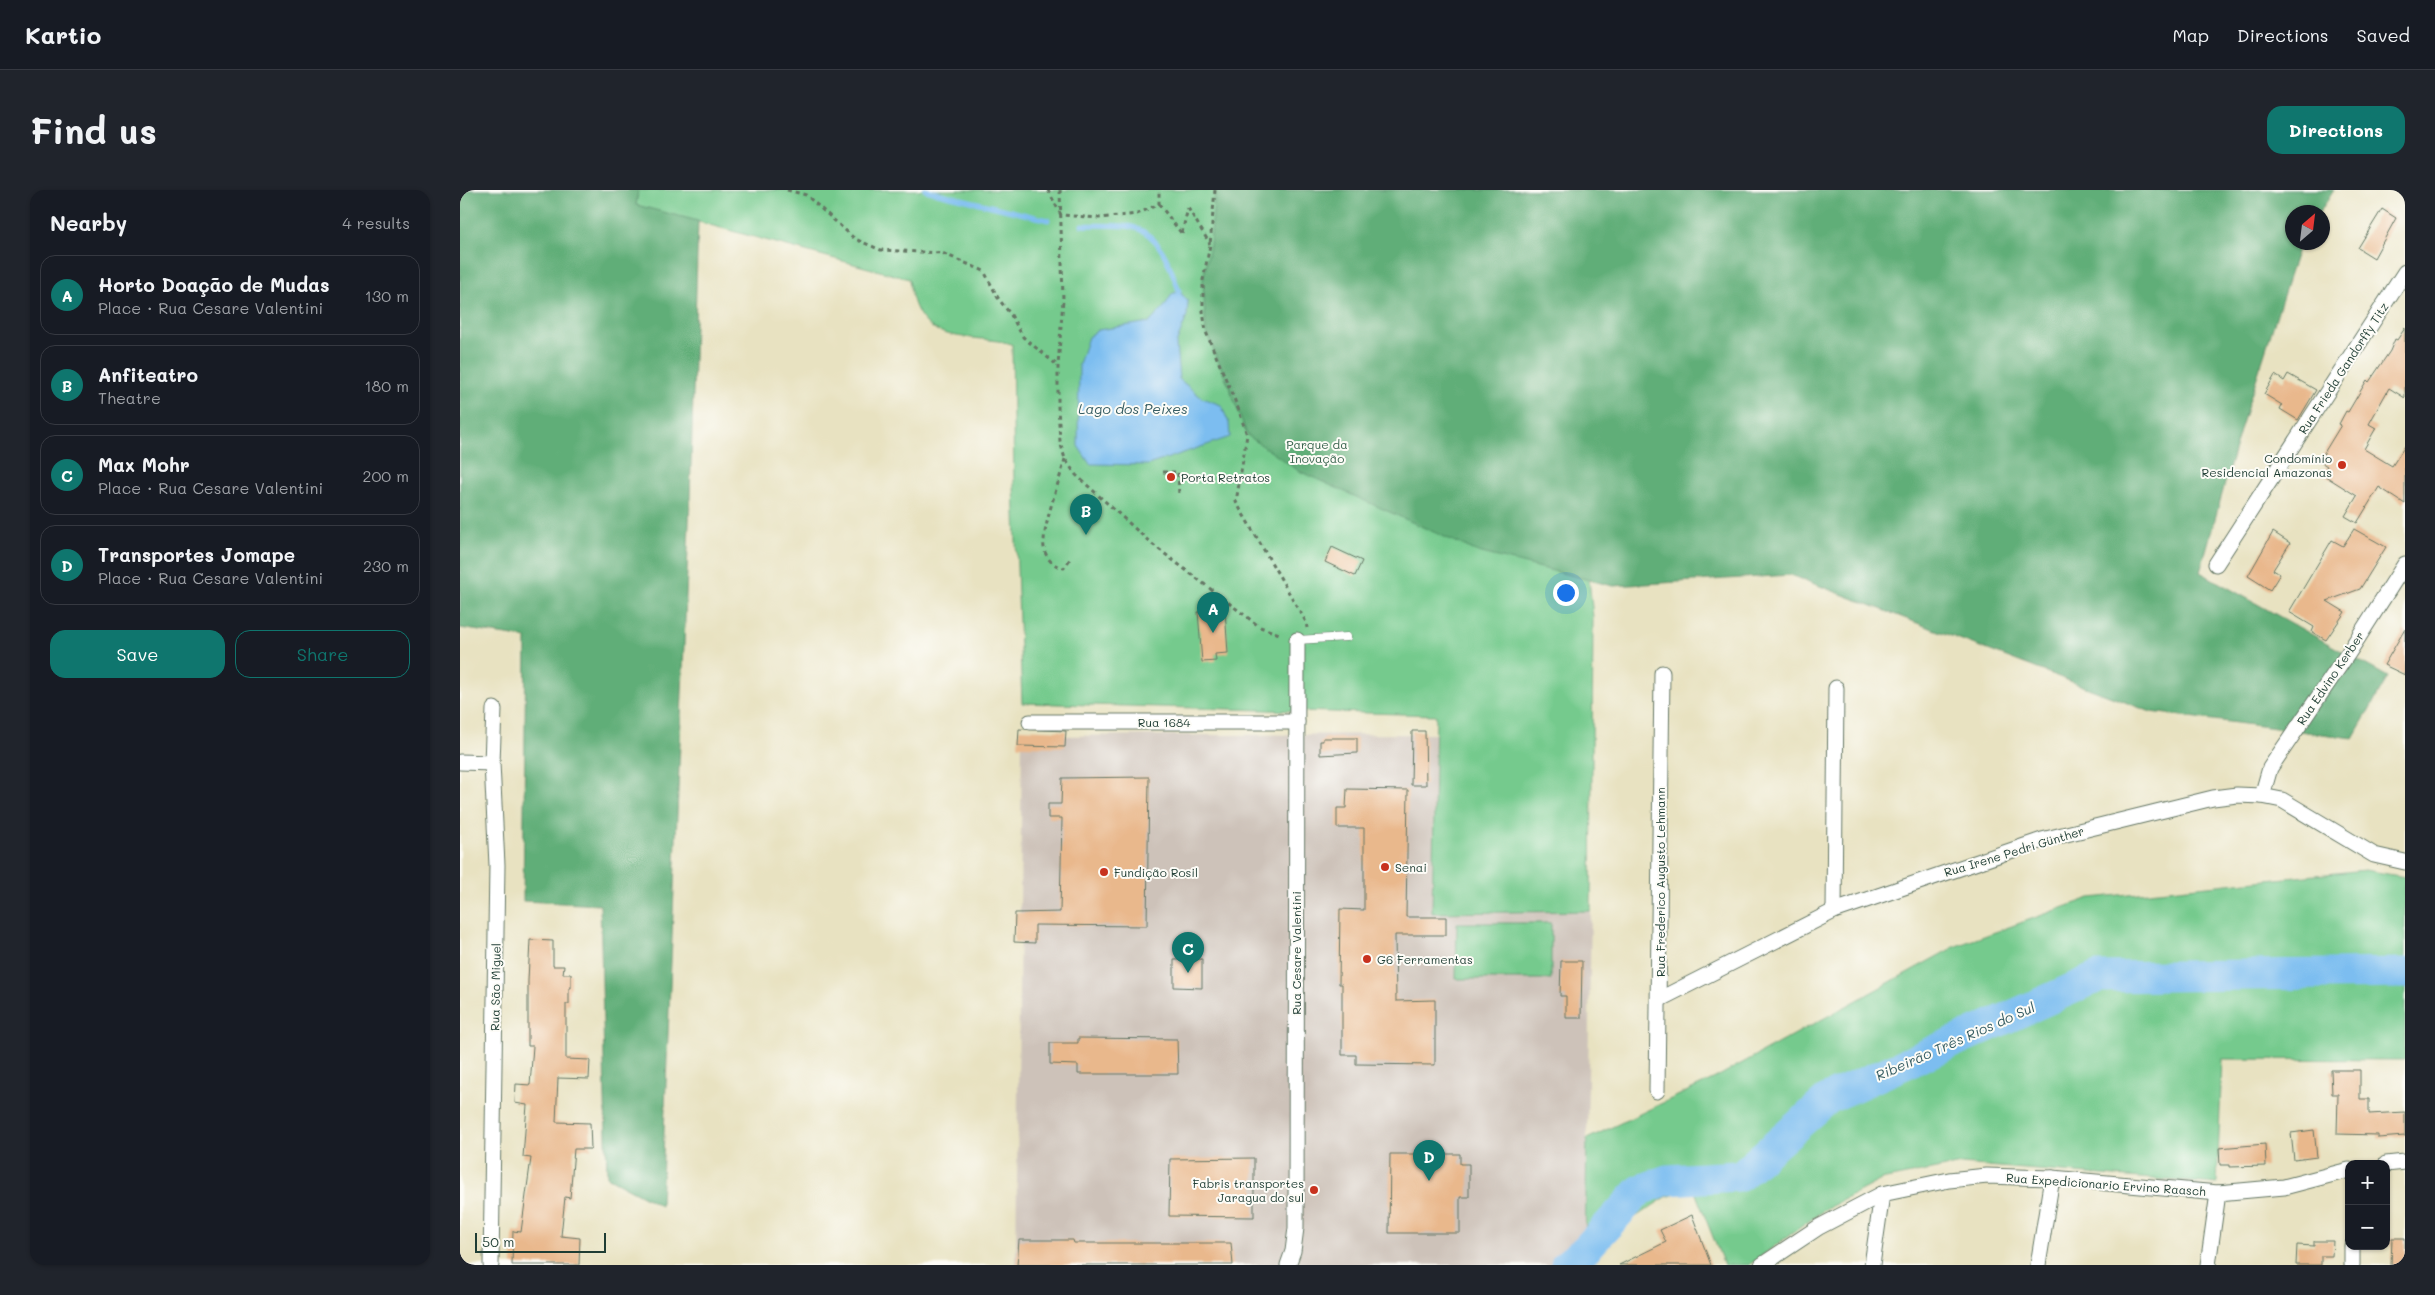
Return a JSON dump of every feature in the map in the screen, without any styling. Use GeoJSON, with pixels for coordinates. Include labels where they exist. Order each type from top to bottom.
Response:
{"type":"FeatureCollection","features":[{"type":"Feature","properties":{"kind":"street","name":"Rua Frieda Gandorffy Titz"},"geometry":{"type":"LineString","coordinates":[[2216,564],[2405,272]]}},
{"type":"Feature","properties":{"kind":"street","name":"Rua Edvino Kerber"},"geometry":{"type":"LineString","coordinates":[[2262,796],[2270,768],[2405,564]]}},
{"type":"Feature","properties":{"kind":"street","name":"Rua Cesare Valentini"},"geometry":{"type":"LineString","coordinates":[[1288,1265],[1296,1228],[1297,722],[1303,639]]}},
{"type":"Feature","properties":{"kind":"street","name":"Rua Frederico Augusto Lehmann"},"geometry":{"type":"LineString","coordinates":[[1657,1091],[1660,999],[1662,673]]}},
{"type":"Feature","properties":{"kind":"street"},"geometry":{"type":"LineString","coordinates":[[1834,911],[1836,688]]}},
{"type":"Feature","properties":{"kind":"street","name":"Rua São Miguel"},"geometry":{"type":"LineString","coordinates":[[491,1265],[497,864],[492,763],[494,709]]}},
{"type":"Feature","properties":{"kind":"street","name":"Rua 1684"},"geometry":{"type":"LineString","coordinates":[[1030,722],[1297,722]]}},
{"type":"Feature","properties":{"kind":"street"},"geometry":{"type":"LineString","coordinates":[[460,762],[492,763]]}},
{"type":"Feature","properties":{"kind":"street","name":"Rua Irene Pedri Günther"},"geometry":{"type":"LineString","coordinates":[[1660,999],[1834,911],[2042,840],[2213,798],[2237,795],[2262,796],[2282,800],[2374,855],[2405,862]]}},
{"type":"Feature","properties":{"kind":"street"},"geometry":{"type":"LineString","coordinates":[[2390,1164],[2405,1162]]}},
{"type":"Feature","properties":{"kind":"street","name":"Rua Expedicionario Ervino Raasch"},"geometry":{"type":"LineString","coordinates":[[1762,1265],[1819,1227],[1882,1194],[1948,1180],[1987,1176],[2052,1178],[2218,1193],[2284,1187],[2345,1171]]}},
{"type":"Feature","properties":{"kind":"street"},"geometry":{"type":"LineString","coordinates":[[2038,1265],[2052,1178]]}},
{"type":"Feature","properties":{"kind":"street"},"geometry":{"type":"LineString","coordinates":[[2208,1265],[2218,1193]]}},
{"type":"Feature","properties":{"kind":"street"},"geometry":{"type":"LineString","coordinates":[[1872,1265],[1882,1194]]}},
{"type":"Feature","properties":{"kind":"street"},"geometry":{"type":"LineString","coordinates":[[2352,1250],[2352,1265]]}},
{"type":"Feature","properties":{"kind":"lane"},"geometry":{"type":"LineString","coordinates":[[1303,639],[1347,637]]}},
{"type":"Feature","properties":{"kind":"path"},"geometry":{"type":"LineString","coordinates":[[787,190],[806,195],[855,239],[880,250],[942,253],[984,271],[998,298],[1011,314],[1023,337],[1058,366]]}},
{"type":"Feature","properties":{"kind":"path"},"geometry":{"type":"LineString","coordinates":[[1048,190],[1062,215]]}},
{"type":"Feature","properties":{"kind":"path"},"geometry":{"type":"LineString","coordinates":[[1060,190],[1063,300],[1058,366],[1060,441],[1066,459],[1076,475],[1152,544],[1260,627],[1303,639],[1306,622],[1236,502],[1247,435],[1232,393],[1206,332],[1203,280],[1210,245],[1215,190]]}},
{"type":"Feature","properties":{"kind":"path"},"geometry":{"type":"LineString","coordinates":[[1159,190],[1159,204],[1182,234],[1188,208],[1210,245]]}},
{"type":"Feature","properties":{"kind":"path"},"geometry":{"type":"LineString","coordinates":[[1062,215],[1099,218],[1137,214],[1159,204]]}},
{"type":"Feature","properties":{"kind":"path"},"geometry":{"type":"LineString","coordinates":[[1066,459],[1043,541],[1048,559],[1056,567],[1064,568],[1070,559]]}},
{"type":"Feature","properties":{"kind":"path"},"geometry":{"type":"LineString","coordinates":[[1163,472],[1178,472],[1178,496]]}},
{"type":"Feature","properties":{"kind":"shaded area"},"geometry":{"type":"Polygon","coordinates":[[[1435,734],[1432,912],[1591,911],[1585,1250],[1582,1265],[1016,1265],[1022,736],[1435,734]]]}},
{"type":"Feature","properties":{"kind":"green space"},"geometry":{"type":"Polygon","coordinates":[[[460,190],[638,190],[636,205],[698,221],[690,499],[661,1206],[607,1177],[600,905],[523,901],[526,638],[460,628],[460,190]]]}},
{"type":"Feature","properties":{"kind":"green space","name":"Parque da Inovação"},"geometry":{"type":"Polygon","coordinates":[[[638,190],[1586,190],[1578,475],[1593,617],[1591,911],[1432,913],[1436,715],[1022,703],[1014,486],[1012,344],[945,333],[932,327],[921,317],[914,302],[909,279],[636,205],[638,190]]]}},
{"type":"Feature","properties":{"kind":"green space"},"geometry":{"type":"Polygon","coordinates":[[[1215,190],[2334,190],[2324,205],[2285,205],[2285,250],[2298,250],[2241,427],[2200,572],[2388,677],[2353,738],[2151,712],[1791,575],[1613,586],[1478,552],[1299,471],[1247,435],[1206,332],[1203,280],[1210,245],[1215,190]]]}},
{"type":"Feature","properties":{"kind":"green space"},"geometry":{"type":"Polygon","coordinates":[[[2365,870],[2405,877],[2405,1060],[2222,1059],[2217,1184],[1961,1164],[1881,1180],[1824,1210],[1749,1265],[1724,1265],[1694,1189],[1666,1197],[1585,1250],[1587,1139],[1715,1078],[1956,946],[2090,898],[2365,870]]]}},
{"type":"Feature","properties":{"kind":"green space"},"geometry":{"type":"Polygon","coordinates":[[[1457,923],[1551,923],[1551,979],[1456,979],[1457,923]]]}},
{"type":"Feature","properties":{"kind":"green space"},"geometry":{"type":"Polygon","coordinates":[[[1585,1250],[1582,1265],[1566,1265],[1585,1250]]]}},
{"type":"Feature","properties":{"kind":"water","name":"Lago dos Peixes"},"geometry":{"type":"Polygon","coordinates":[[[1179,291],[1188,301],[1187,316],[1176,344],[1179,379],[1202,398],[1221,405],[1229,423],[1230,437],[1148,465],[1090,464],[1078,446],[1079,364],[1088,337],[1098,330],[1150,322],[1164,307],[1172,294],[1179,291]]]}},
{"type":"Feature","properties":{"kind":"building"},"geometry":{"type":"Polygon","coordinates":[[[2382,209],[2396,218],[2374,258],[2358,248],[2382,209]]]}},
{"type":"Feature","properties":{"kind":"building"},"geometry":{"type":"Polygon","coordinates":[[[2405,328],[2405,398],[2389,388],[2369,424],[2376,428],[2364,449],[2392,466],[2405,446],[2405,504],[2379,487],[2357,523],[2345,516],[2357,496],[2322,474],[2327,466],[2319,461],[2341,425],[2339,424],[2346,411],[2348,412],[2367,380],[2369,382],[2390,351],[2395,339],[2397,340],[2405,328]]]}},
{"type":"Feature","properties":{"kind":"building"},"geometry":{"type":"Polygon","coordinates":[[[2288,374],[2316,390],[2298,420],[2280,409],[2282,405],[2264,394],[2275,375],[2284,381],[2288,374]]]}},
{"type":"Feature","properties":{"kind":"building"},"geometry":{"type":"Polygon","coordinates":[[[2354,529],[2386,547],[2360,589],[2327,601],[2345,612],[2326,640],[2312,632],[2314,627],[2289,612],[2332,540],[2343,546],[2354,529]]]}},
{"type":"Feature","properties":{"kind":"building"},"geometry":{"type":"Polygon","coordinates":[[[2273,532],[2290,543],[2273,570],[2280,574],[2270,590],[2248,576],[2273,532]]]}},
{"type":"Feature","properties":{"kind":"building"},"geometry":{"type":"Polygon","coordinates":[[[1332,547],[1362,561],[1355,576],[1325,562],[1332,547]]]}},
{"type":"Feature","properties":{"kind":"building"},"geometry":{"type":"Polygon","coordinates":[[[1225,610],[1228,653],[1215,654],[1216,661],[1202,662],[1198,612],[1225,610]]]}},
{"type":"Feature","properties":{"kind":"building"},"geometry":{"type":"Polygon","coordinates":[[[2405,629],[2405,675],[2384,665],[2405,629]]]}},
{"type":"Feature","properties":{"kind":"building"},"geometry":{"type":"Polygon","coordinates":[[[1019,729],[1066,731],[1065,747],[1018,746],[1019,729]]]}},
{"type":"Feature","properties":{"kind":"building"},"geometry":{"type":"Polygon","coordinates":[[[1412,731],[1425,731],[1426,785],[1411,785],[1412,731]]]}},
{"type":"Feature","properties":{"kind":"building"},"geometry":{"type":"Polygon","coordinates":[[[1323,738],[1357,738],[1357,753],[1320,755],[1320,741],[1323,741],[1323,738]]]}},
{"type":"Feature","properties":{"kind":"building","name":"Fundição Rosil"},"geometry":{"type":"Polygon","coordinates":[[[1149,777],[1147,926],[1035,925],[1035,943],[1014,942],[1015,913],[1060,912],[1062,818],[1048,818],[1048,804],[1061,804],[1062,778],[1149,777]]]}},
{"type":"Feature","properties":{"kind":"building"},"geometry":{"type":"Polygon","coordinates":[[[1347,789],[1408,790],[1406,917],[1446,917],[1446,935],[1395,935],[1396,1001],[1435,1000],[1435,1065],[1356,1064],[1356,1055],[1342,1055],[1342,984],[1339,984],[1340,909],[1364,910],[1364,828],[1337,828],[1337,808],[1346,808],[1347,789]]]}},
{"type":"Feature","properties":{"kind":"building"},"geometry":{"type":"Polygon","coordinates":[[[530,940],[553,941],[553,966],[564,966],[563,974],[571,974],[569,1004],[566,1004],[566,1059],[590,1060],[589,1079],[558,1078],[556,1122],[590,1123],[591,1149],[574,1149],[570,1198],[565,1197],[561,1236],[580,1238],[579,1265],[512,1265],[513,1231],[521,1232],[531,1158],[523,1157],[527,1105],[515,1103],[516,1084],[530,1085],[533,1046],[528,1046],[530,940]]]}},
{"type":"Feature","properties":{"kind":"building"},"geometry":{"type":"Polygon","coordinates":[[[1202,959],[1202,988],[1174,987],[1174,960],[1202,959]]]}},
{"type":"Feature","properties":{"kind":"building"},"geometry":{"type":"Polygon","coordinates":[[[1561,961],[1582,961],[1581,1018],[1566,1018],[1566,996],[1560,996],[1561,961]]]}},
{"type":"Feature","properties":{"kind":"building"},"geometry":{"type":"Polygon","coordinates":[[[1078,1038],[1177,1039],[1178,1074],[1078,1074],[1078,1065],[1050,1064],[1050,1043],[1078,1043],[1078,1038]]]}},
{"type":"Feature","properties":{"kind":"building"},"geometry":{"type":"Polygon","coordinates":[[[2331,1070],[2360,1070],[2360,1099],[2369,1099],[2369,1114],[2405,1112],[2405,1136],[2378,1138],[2378,1135],[2337,1134],[2338,1094],[2332,1094],[2331,1070]]]}},
{"type":"Feature","properties":{"kind":"building"},"geometry":{"type":"Polygon","coordinates":[[[2314,1130],[2317,1157],[2294,1160],[2291,1133],[2314,1130]]]}},
{"type":"Feature","properties":{"kind":"building"},"geometry":{"type":"Polygon","coordinates":[[[2265,1144],[2266,1166],[2229,1167],[2229,1165],[2220,1165],[2219,1148],[2265,1144]]]}},
{"type":"Feature","properties":{"kind":"building"},"geometry":{"type":"Polygon","coordinates":[[[1390,1154],[1460,1154],[1460,1164],[1469,1164],[1469,1197],[1460,1197],[1460,1233],[1389,1233],[1390,1154]]]}},
{"type":"Feature","properties":{"kind":"building"},"geometry":{"type":"Polygon","coordinates":[[[1254,1158],[1254,1217],[1169,1216],[1170,1159],[1254,1158]]]}},
{"type":"Feature","properties":{"kind":"building"},"geometry":{"type":"Polygon","coordinates":[[[1692,1215],[1711,1265],[1619,1265],[1666,1242],[1660,1230],[1692,1215]]]}},
{"type":"Feature","properties":{"kind":"building"},"geometry":{"type":"Polygon","coordinates":[[[2392,1238],[2405,1238],[2405,1265],[2391,1265],[2392,1238]]]}},
{"type":"Feature","properties":{"kind":"building"},"geometry":{"type":"Polygon","coordinates":[[[1019,1240],[1073,1240],[1074,1243],[1231,1243],[1233,1265],[1017,1265],[1019,1240]]]}},
{"type":"Feature","properties":{"kind":"building"},"geometry":{"type":"Polygon","coordinates":[[[2314,1241],[2333,1241],[2332,1256],[2321,1256],[2321,1265],[2296,1265],[2297,1245],[2314,1246],[2314,1241]]]}},
{"type":"Feature","properties":{"kind":"waterway"},"geometry":{"type":"LineString","coordinates":[[925,190],[1048,220]]}},
{"type":"Feature","properties":{"kind":"waterway"},"geometry":{"type":"LineString","coordinates":[[1082,225],[1125,226],[1145,232],[1159,246],[1173,273],[1179,291]]}},
{"type":"Feature","properties":{"kind":"waterway","name":"Ribeirão Três Rios do Sul"},"geometry":{"type":"LineString","coordinates":[[1566,1265],[1585,1250],[1640,1190],[1667,1180],[1740,1176],[1829,1098],[2098,977],[2405,973]]}},
{"type":"Feature","properties":{"kind":"place","name":"Condomínio Residencial Amazonas"},"geometry":{"type":"Point","coordinates":[2342,465]}},
{"type":"Feature","properties":{"kind":"place","name":"Porta Retratos"},"geometry":{"type":"Point","coordinates":[1171,477]}},
{"type":"Feature","properties":{"kind":"place","name":"Anfiteatro"},"geometry":{"type":"Point","coordinates":[1086,535]}},
{"type":"Feature","properties":{"kind":"place","name":"Horto Doação de Mudas"},"geometry":{"type":"Point","coordinates":[1213,633]}},
{"type":"Feature","properties":{"kind":"place","name":"Senai"},"geometry":{"type":"Point","coordinates":[1385,867]}},
{"type":"Feature","properties":{"kind":"place","name":"Fundição Rosil"},"geometry":{"type":"Point","coordinates":[1104,872]}},
{"type":"Feature","properties":{"kind":"place","name":"G6 Ferramentas"},"geometry":{"type":"Point","coordinates":[1367,959]}},
{"type":"Feature","properties":{"kind":"place","name":"Max Mohr"},"geometry":{"type":"Point","coordinates":[1188,973]}},
{"type":"Feature","properties":{"kind":"place","name":"Transportes Jomape"},"geometry":{"type":"Point","coordinates":[1429,1181]}},
{"type":"Feature","properties":{"kind":"place","name":"Fabris transportes Jaragua do sul"},"geometry":{"type":"Point","coordinates":[1314,1190]}}]}
